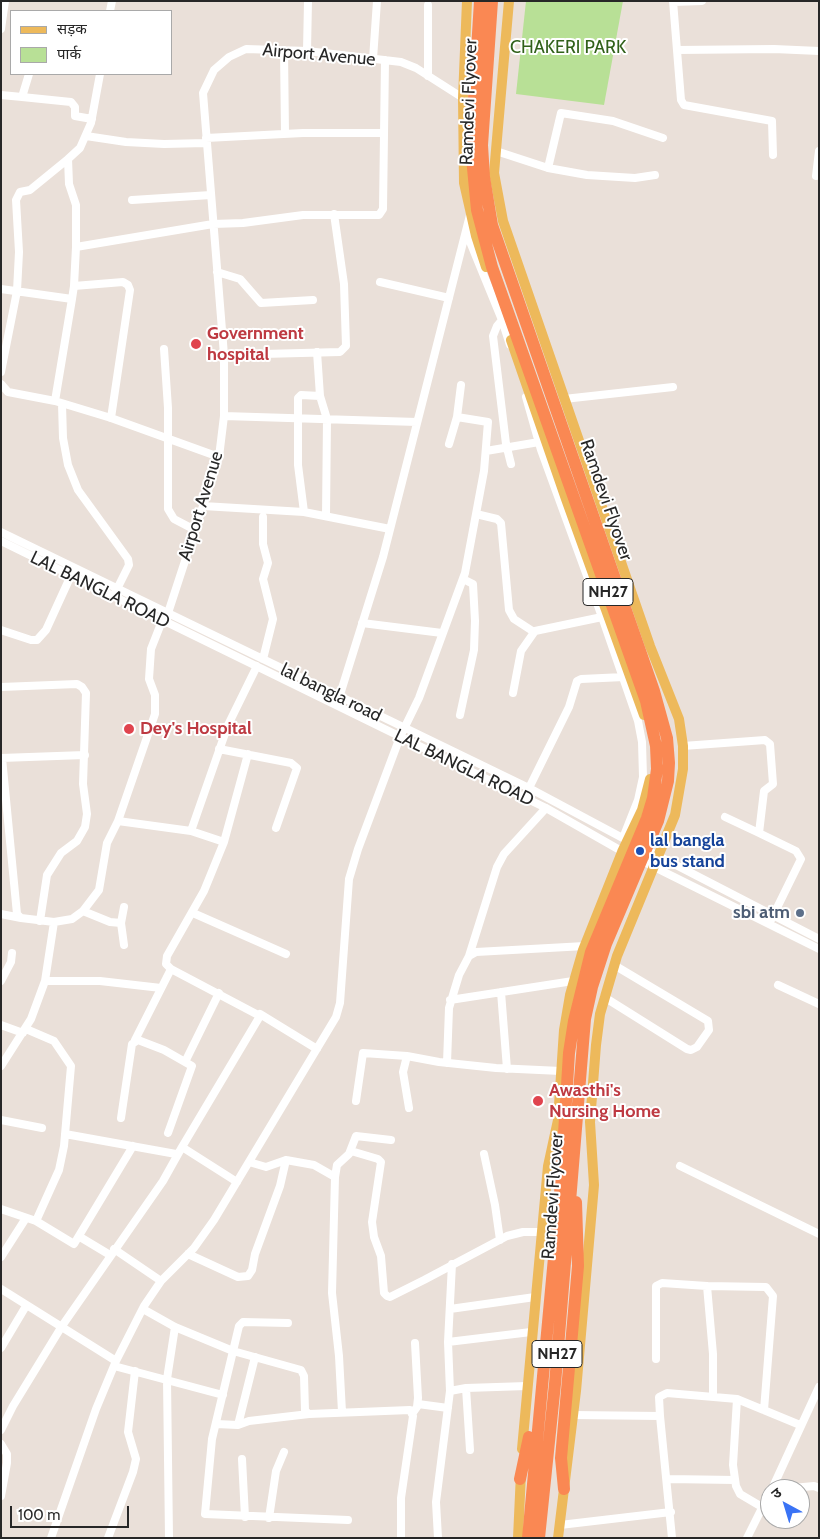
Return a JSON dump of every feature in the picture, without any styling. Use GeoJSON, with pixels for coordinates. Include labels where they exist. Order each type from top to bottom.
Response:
{"type":"FeatureCollection","features":[{"type":"Feature","properties":{"kind":"highway","name":"Ramdevi Flyover"},"geometry":{"type":"LineString","coordinates":[[480,1],[471,147],[477,210],[492,267],[646,701],[656,746],[656,783],[651,805],[639,840],[592,952],[580,987],[569,1053],[561,1182],[528,1538]]}},
{"type":"Feature","properties":{"kind":"highway","name":"Ramdevi Flyover"},"geometry":{"type":"LineString","coordinates":[[492,1],[482,145],[484,177],[492,226],[654,691],[667,738],[669,763],[665,796],[658,821],[606,944],[592,987],[582,1044],[574,1170],[539,1538]]}},
{"type":"Feature","properties":{"kind":"highway"},"geometry":{"type":"LineString","coordinates":[[564,1489],[560,1458],[578,1266],[578,1218],[574,1170]]}},
{"type":"Feature","properties":{"kind":"highway"},"geometry":{"type":"LineString","coordinates":[[520,1479],[528,1448],[546,1264],[561,1182]]}},
{"type":"Feature","properties":{"kind":"main road"},"geometry":{"type":"LineString","coordinates":[[467,1],[463,98],[464,183],[476,236],[566,500],[649,731],[651,766],[648,790],[625,839],[622,852],[573,981],[564,1030],[558,1120],[548,1166],[531,1332],[520,1479],[518,1538]]}},
{"type":"Feature","properties":{"kind":"main road"},"geometry":{"type":"LineString","coordinates":[[509,1],[494,173],[503,221],[650,646],[679,718],[683,746],[683,770],[676,815],[614,965],[604,997],[595,1054],[590,1122],[594,1185],[573,1415],[558,1538]]}},
{"type":"Feature","properties":{"kind":"street"},"geometry":{"type":"LineString","coordinates":[[1,28],[5,1]]}},
{"type":"Feature","properties":{"kind":"street"},"geometry":{"type":"LineString","coordinates":[[307,51],[308,1]]}},
{"type":"Feature","properties":{"kind":"street"},"geometry":{"type":"LineString","coordinates":[[373,59],[377,1]]}},
{"type":"Feature","properties":{"kind":"street"},"geometry":{"type":"LineString","coordinates":[[702,1],[673,2],[681,100],[684,105],[772,121],[773,155]]}},
{"type":"Feature","properties":{"kind":"street"},"geometry":{"type":"LineString","coordinates":[[428,5],[428,76]]}},
{"type":"Feature","properties":{"kind":"street","name":"Airport Avenue"},"geometry":{"type":"LineString","coordinates":[[1,914],[54,922],[72,920],[83,911],[98,890],[107,843],[118,821],[155,714],[154,696],[149,679],[151,649],[162,621],[168,613],[203,506],[218,457],[224,416],[224,355],[203,93],[214,70],[229,57],[246,49],[307,51],[401,62],[463,98]]}},
{"type":"Feature","properties":{"kind":"street"},"geometry":{"type":"LineString","coordinates":[[677,50],[774,49],[819,51]]}},
{"type":"Feature","properties":{"kind":"street"},"geometry":{"type":"LineString","coordinates":[[284,50],[285,134]]}},
{"type":"Feature","properties":{"kind":"street"},"geometry":{"type":"LineString","coordinates":[[76,248],[213,224],[244,224],[303,215],[376,215],[381,212],[385,60]]}},
{"type":"Feature","properties":{"kind":"street"},"geometry":{"type":"LineString","coordinates":[[22,97],[29,75]]}},
{"type":"Feature","properties":{"kind":"street"},"geometry":{"type":"LineString","coordinates":[[1,372],[17,290],[19,252],[16,200],[20,192],[30,190],[80,148],[92,120],[100,75]]}},
{"type":"Feature","properties":{"kind":"street"},"geometry":{"type":"LineString","coordinates":[[1,94],[71,102],[75,107],[75,116],[92,120]]}},
{"type":"Feature","properties":{"kind":"street"},"geometry":{"type":"LineString","coordinates":[[548,168],[562,113],[614,121],[663,138]]}},
{"type":"Feature","properties":{"kind":"street"},"geometry":{"type":"LineString","coordinates":[[86,136],[126,142],[164,144],[285,134],[383,133]]}},
{"type":"Feature","properties":{"kind":"street"},"geometry":{"type":"LineString","coordinates":[[816,176],[819,150]]}},
{"type":"Feature","properties":{"kind":"street"},"geometry":{"type":"LineString","coordinates":[[496,151],[548,168],[587,175],[635,178],[655,174]]}},
{"type":"Feature","properties":{"kind":"street"},"geometry":{"type":"LineString","coordinates":[[68,159],[70,190],[76,205],[76,248],[74,286],[58,403],[68,465],[78,490],[128,559],[129,565],[114,597]]}},
{"type":"Feature","properties":{"kind":"street"},"geometry":{"type":"LineString","coordinates":[[132,200],[211,195]]}},
{"type":"Feature","properties":{"kind":"street"},"geometry":{"type":"LineString","coordinates":[[338,701],[390,529],[471,213]]}},
{"type":"Feature","properties":{"kind":"street"},"geometry":{"type":"LineString","coordinates":[[224,355],[340,352],[347,342],[344,284],[334,214]]}},
{"type":"Feature","properties":{"kind":"street"},"geometry":{"type":"LineString","coordinates":[[466,232],[502,320],[539,442],[624,677],[638,721],[643,763],[638,800],[625,839]]}},
{"type":"Feature","properties":{"kind":"street"},"geometry":{"type":"LineString","coordinates":[[218,272],[240,279],[261,303],[312,300]]}},
{"type":"Feature","properties":{"kind":"street"},"geometry":{"type":"LineString","coordinates":[[74,286],[123,282],[128,285],[130,290],[111,418]]}},
{"type":"Feature","properties":{"kind":"street"},"geometry":{"type":"LineString","coordinates":[[380,282],[449,298]]}},
{"type":"Feature","properties":{"kind":"street"},"geometry":{"type":"LineString","coordinates":[[1,289],[72,299]]}},
{"type":"Feature","properties":{"kind":"street"},"geometry":{"type":"LineString","coordinates":[[502,320],[497,326],[494,336],[507,448],[511,464]]}},
{"type":"Feature","properties":{"kind":"street"},"geometry":{"type":"LineString","coordinates":[[164,349],[168,439],[168,509],[174,519],[195,530]]}},
{"type":"Feature","properties":{"kind":"street"},"geometry":{"type":"LineString","coordinates":[[317,352],[320,396],[327,419],[326,516]]}},
{"type":"Feature","properties":{"kind":"street"},"geometry":{"type":"LineString","coordinates":[[1,384],[8,392],[58,403],[111,418],[218,457]]}},
{"type":"Feature","properties":{"kind":"street"},"geometry":{"type":"LineString","coordinates":[[449,444],[457,417],[462,385]]}},
{"type":"Feature","properties":{"kind":"street"},"geometry":{"type":"LineString","coordinates":[[564,399],[673,387]]}},
{"type":"Feature","properties":{"kind":"street"},"geometry":{"type":"LineString","coordinates":[[304,512],[298,465],[300,442],[297,417],[299,397],[320,396]]}},
{"type":"Feature","properties":{"kind":"street"},"geometry":{"type":"LineString","coordinates":[[224,416],[418,422]]}},
{"type":"Feature","properties":{"kind":"street"},"geometry":{"type":"LineString","coordinates":[[51,1538],[96,1409],[115,1363],[123,1351],[143,1309],[161,1281],[188,1254],[214,1220],[336,1017],[340,1003],[349,879],[358,849],[400,737],[419,698],[463,579],[476,514],[486,451],[488,422],[457,417]]}},
{"type":"Feature","properties":{"kind":"street"},"geometry":{"type":"LineString","coordinates":[[486,451],[539,442]]}},
{"type":"Feature","properties":{"kind":"street"},"geometry":{"type":"LineString","coordinates":[[203,506],[304,512],[390,529]]}},
{"type":"Feature","properties":{"kind":"street"},"geometry":{"type":"LineString","coordinates":[[476,514],[496,519],[501,523],[509,610],[514,619],[534,632]]}},
{"type":"Feature","properties":{"kind":"street"},"geometry":{"type":"LineString","coordinates":[[263,517],[263,544],[268,563],[263,579],[273,619],[263,659]]}},
{"type":"Feature","properties":{"kind":"street","name":"lal bangla road"},"geometry":{"type":"LineString","coordinates":[[2,537],[74,567],[263,659],[338,701],[404,728],[529,788],[819,938]]}},
{"type":"Feature","properties":{"kind":"street","name":"LAL BANGLA ROAD"},"geometry":{"type":"LineString","coordinates":[[2,537],[71,576],[162,621],[257,666],[338,701],[400,737],[546,808],[622,852],[819,949]]}},
{"type":"Feature","properties":{"kind":"street"},"geometry":{"type":"LineString","coordinates":[[1,630],[31,640],[37,640],[46,630],[74,567]]}},
{"type":"Feature","properties":{"kind":"street"},"geometry":{"type":"LineString","coordinates":[[460,715],[474,650],[476,621],[474,584],[463,579]]}},
{"type":"Feature","properties":{"kind":"street"},"geometry":{"type":"LineString","coordinates":[[513,693],[521,651],[534,632],[602,617]]}},
{"type":"Feature","properties":{"kind":"street"},"geometry":{"type":"LineString","coordinates":[[362,623],[442,632]]}},
{"type":"Feature","properties":{"kind":"street"},"geometry":{"type":"LineString","coordinates":[[191,831],[219,749],[257,666]]}},
{"type":"Feature","properties":{"kind":"street"},"geometry":{"type":"LineString","coordinates":[[529,788],[569,707],[577,681],[581,679],[624,677]]}},
{"type":"Feature","properties":{"kind":"street"},"geometry":{"type":"LineString","coordinates":[[1,686],[77,684],[86,693],[83,784],[87,814],[85,827],[76,841],[61,853],[47,875],[40,921]]}},
{"type":"Feature","properties":{"kind":"street"},"geometry":{"type":"LineString","coordinates":[[683,746],[765,740],[769,742],[773,784],[764,792],[759,833]]}},
{"type":"Feature","properties":{"kind":"street"},"geometry":{"type":"LineString","coordinates":[[219,749],[291,763],[297,768],[276,828]]}},
{"type":"Feature","properties":{"kind":"street"},"geometry":{"type":"LineString","coordinates":[[248,754],[224,842],[204,891],[166,960],[166,964],[171,969],[260,1014],[317,1048]]}},
{"type":"Feature","properties":{"kind":"street"},"geometry":{"type":"LineString","coordinates":[[21,918],[17,914],[2,758],[85,755]]}},
{"type":"Feature","properties":{"kind":"street"},"geometry":{"type":"LineString","coordinates":[[447,1063],[450,1000],[459,975],[469,956],[497,867],[504,854],[546,808]]}},
{"type":"Feature","properties":{"kind":"street"},"geometry":{"type":"LineString","coordinates":[[725,817],[796,851],[801,859],[768,924]]}},
{"type":"Feature","properties":{"kind":"street"},"geometry":{"type":"LineString","coordinates":[[118,821],[191,831],[224,842]]}},
{"type":"Feature","properties":{"kind":"street"},"geometry":{"type":"LineString","coordinates":[[709,894],[715,884]]}},
{"type":"Feature","properties":{"kind":"street"},"geometry":{"type":"LineString","coordinates":[[124,907],[121,923],[124,945]]}},
{"type":"Feature","properties":{"kind":"street"},"geometry":{"type":"LineString","coordinates":[[83,911],[110,922],[121,923]]}},
{"type":"Feature","properties":{"kind":"street"},"geometry":{"type":"LineString","coordinates":[[193,913],[286,954]]}},
{"type":"Feature","properties":{"kind":"street"},"geometry":{"type":"LineString","coordinates":[[1,1066],[25,1031],[45,982],[54,922]]}},
{"type":"Feature","properties":{"kind":"street"},"geometry":{"type":"LineString","coordinates":[[792,935],[796,927]]}},
{"type":"Feature","properties":{"kind":"street"},"geometry":{"type":"LineString","coordinates":[[469,956],[476,952],[585,946]]}},
{"type":"Feature","properties":{"kind":"street"},"geometry":{"type":"LineString","coordinates":[[1,981],[11,962],[12,953]]}},
{"type":"Feature","properties":{"kind":"street"},"geometry":{"type":"LineString","coordinates":[[604,997],[687,1050],[696,1047],[709,1030],[708,1022],[614,965]]}},
{"type":"Feature","properties":{"kind":"street"},"geometry":{"type":"LineString","coordinates":[[121,1118],[134,1040],[171,969]]}},
{"type":"Feature","properties":{"kind":"street"},"geometry":{"type":"LineString","coordinates":[[45,982],[100,981],[161,988]]}},
{"type":"Feature","properties":{"kind":"street"},"geometry":{"type":"LineString","coordinates":[[450,1000],[573,981]]}},
{"type":"Feature","properties":{"kind":"street"},"geometry":{"type":"LineString","coordinates":[[778,985],[819,1004]]}},
{"type":"Feature","properties":{"kind":"street"},"geometry":{"type":"LineString","coordinates":[[501,992],[508,1069]]}},
{"type":"Feature","properties":{"kind":"street"},"geometry":{"type":"LineString","coordinates":[[186,1060],[219,994]]}},
{"type":"Feature","properties":{"kind":"street"},"geometry":{"type":"LineString","coordinates":[[1,1430],[13,1406],[62,1326],[163,1180],[176,1154],[228,1074],[260,1014]]}},
{"type":"Feature","properties":{"kind":"street"},"geometry":{"type":"LineString","coordinates":[[1,1025],[54,1041],[71,1066],[65,1134],[57,1176],[36,1221]]}},
{"type":"Feature","properties":{"kind":"street"},"geometry":{"type":"LineString","coordinates":[[134,1040],[186,1060],[193,1068],[168,1133]]}},
{"type":"Feature","properties":{"kind":"street"},"geometry":{"type":"LineString","coordinates":[[356,1101],[363,1053],[407,1056],[447,1063],[508,1069],[561,1071]]}},
{"type":"Feature","properties":{"kind":"street"},"geometry":{"type":"LineString","coordinates":[[407,1056],[403,1072],[409,1108]]}},
{"type":"Feature","properties":{"kind":"street"},"geometry":{"type":"LineString","coordinates":[[1,1120],[42,1128]]}},
{"type":"Feature","properties":{"kind":"street"},"geometry":{"type":"LineString","coordinates":[[65,1134],[176,1154]]}},
{"type":"Feature","properties":{"kind":"street"},"geometry":{"type":"LineString","coordinates":[[342,1412],[339,1356],[332,1293],[335,1177],[338,1165],[352,1151],[356,1136],[391,1140]]}},
{"type":"Feature","properties":{"kind":"street"},"geometry":{"type":"LineString","coordinates":[[1,1209],[36,1221],[73,1244],[80,1237],[133,1146]]}},
{"type":"Feature","properties":{"kind":"street"},"geometry":{"type":"LineString","coordinates":[[182,1147],[237,1182]]}},
{"type":"Feature","properties":{"kind":"street"},"geometry":{"type":"LineString","coordinates":[[352,1151],[378,1159],[381,1162],[372,1222],[374,1237],[381,1256],[384,1292],[390,1297],[500,1240],[523,1232],[541,1232]]}},
{"type":"Feature","properties":{"kind":"street"},"geometry":{"type":"LineString","coordinates":[[484,1154],[500,1240]]}},
{"type":"Feature","properties":{"kind":"street"},"geometry":{"type":"LineString","coordinates":[[249,1162],[266,1167],[286,1160],[314,1165],[335,1177]]}},
{"type":"Feature","properties":{"kind":"street"},"geometry":{"type":"LineString","coordinates":[[188,1254],[238,1277],[248,1276],[252,1270],[255,1254],[280,1186],[286,1160]]}},
{"type":"Feature","properties":{"kind":"street"},"geometry":{"type":"LineString","coordinates":[[680,1166],[819,1234]]}},
{"type":"Feature","properties":{"kind":"street"},"geometry":{"type":"LineString","coordinates":[[1,1257],[26,1218]]}},
{"type":"Feature","properties":{"kind":"street"},"geometry":{"type":"LineString","coordinates":[[80,1237],[112,1252],[161,1281]]}},
{"type":"Feature","properties":{"kind":"street"},"geometry":{"type":"LineString","coordinates":[[438,1538],[436,1502],[450,1391],[448,1342],[452,1264]]}},
{"type":"Feature","properties":{"kind":"street"},"geometry":{"type":"LineString","coordinates":[[656,1359],[656,1286],[662,1283],[766,1287],[773,1296],[764,1410]]}},
{"type":"Feature","properties":{"kind":"street"},"geometry":{"type":"LineString","coordinates":[[707,1286],[713,1354],[713,1396]]}},
{"type":"Feature","properties":{"kind":"street"},"geometry":{"type":"LineString","coordinates":[[1,1289],[26,1306],[62,1326],[115,1363],[135,1371],[222,1395]]}},
{"type":"Feature","properties":{"kind":"street"},"geometry":{"type":"LineString","coordinates":[[450,1309],[535,1297]]}},
{"type":"Feature","properties":{"kind":"street"},"geometry":{"type":"LineString","coordinates":[[1,1348],[26,1306]]}},
{"type":"Feature","properties":{"kind":"street"},"geometry":{"type":"LineString","coordinates":[[143,1309],[175,1327],[233,1351],[301,1370],[304,1376],[305,1412],[309,1414]]}},
{"type":"Feature","properties":{"kind":"street"},"geometry":{"type":"LineString","coordinates":[[288,1323],[243,1322],[239,1326],[216,1424],[205,1514],[348,1520]]}},
{"type":"Feature","properties":{"kind":"street"},"geometry":{"type":"LineString","coordinates":[[169,1538],[167,1380],[175,1327]]}},
{"type":"Feature","properties":{"kind":"street"},"geometry":{"type":"LineString","coordinates":[[448,1342],[531,1332]]}},
{"type":"Feature","properties":{"kind":"street"},"geometry":{"type":"LineString","coordinates":[[401,1538],[401,1498],[412,1414],[418,1404],[415,1343]]}},
{"type":"Feature","properties":{"kind":"street"},"geometry":{"type":"LineString","coordinates":[[238,1426],[255,1357]]}},
{"type":"Feature","properties":{"kind":"street"},"geometry":{"type":"LineString","coordinates":[[108,1538],[133,1472],[136,1459],[128,1432],[135,1371]]}},
{"type":"Feature","properties":{"kind":"street"},"geometry":{"type":"LineString","coordinates":[[450,1391],[466,1388],[527,1386]]}},
{"type":"Feature","properties":{"kind":"street"},"geometry":{"type":"LineString","coordinates":[[776,1479],[819,1387]]}},
{"type":"Feature","properties":{"kind":"street"},"geometry":{"type":"LineString","coordinates":[[466,1388],[470,1450]]}},
{"type":"Feature","properties":{"kind":"street"},"geometry":{"type":"LineString","coordinates":[[672,1538],[668,1479],[660,1416],[660,1395],[667,1393],[737,1399],[800,1425]]}},
{"type":"Feature","properties":{"kind":"street"},"geometry":{"type":"LineString","coordinates":[[737,1399],[733,1465],[735,1480],[740,1494],[760,1506]]}},
{"type":"Feature","properties":{"kind":"street"},"geometry":{"type":"LineString","coordinates":[[418,1404],[448,1408]]}},
{"type":"Feature","properties":{"kind":"street"},"geometry":{"type":"LineString","coordinates":[[216,1424],[238,1426],[249,1421],[309,1414],[406,1408],[412,1414]]}},
{"type":"Feature","properties":{"kind":"street"},"geometry":{"type":"LineString","coordinates":[[573,1415],[660,1416]]}},
{"type":"Feature","properties":{"kind":"street"},"geometry":{"type":"LineString","coordinates":[[1,1444],[6,1454],[1,1496]]}},
{"type":"Feature","properties":{"kind":"street"},"geometry":{"type":"LineString","coordinates":[[269,1518],[276,1471],[284,1452]]}},
{"type":"Feature","properties":{"kind":"street"},"geometry":{"type":"LineString","coordinates":[[242,1459],[245,1517]]}},
{"type":"Feature","properties":{"kind":"street"},"geometry":{"type":"LineString","coordinates":[[668,1479],[735,1480]]}},
{"type":"Feature","properties":{"kind":"street"},"geometry":{"type":"LineString","coordinates":[[747,1538],[760,1511]]}},
{"type":"Feature","properties":{"kind":"street"},"geometry":{"type":"LineString","coordinates":[[560,1525],[671,1512]]}},
{"type":"Feature","properties":{"kind":"green space","name":"CHAKERI PARK"},"geometry":{"type":"Polygon","coordinates":[[[526,1],[623,1],[604,105],[516,94],[526,1]]]}},
{"type":"Feature","properties":{"kind":"place","name":"Government hospital"},"geometry":{"type":"Point","coordinates":[196,344]}},
{"type":"Feature","properties":{"kind":"place","name":"Dey's Hospital"},"geometry":{"type":"Point","coordinates":[129,729]}},
{"type":"Feature","properties":{"kind":"place","name":"lal bangla bus stand"},"geometry":{"type":"Point","coordinates":[640,851]}},
{"type":"Feature","properties":{"kind":"place","name":"sbi atm"},"geometry":{"type":"Point","coordinates":[800,913]}},
{"type":"Feature","properties":{"kind":"place","name":"Awasthi's Nursing Home"},"geometry":{"type":"Point","coordinates":[538,1101]}}]}
